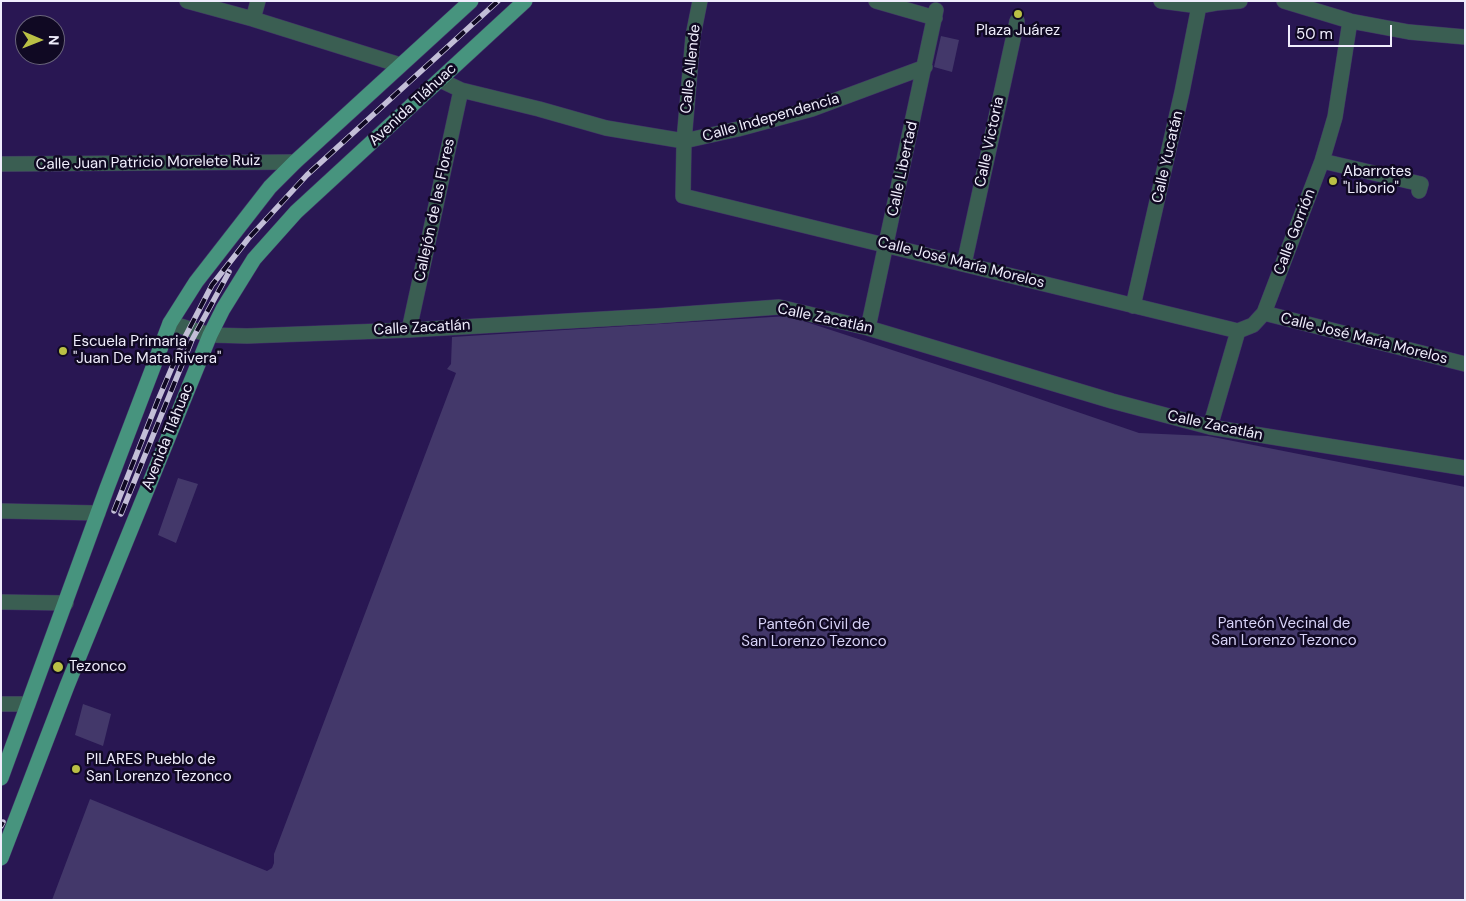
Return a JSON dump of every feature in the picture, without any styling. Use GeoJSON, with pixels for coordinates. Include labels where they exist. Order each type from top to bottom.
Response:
{"type":"FeatureCollection","features":[{"type":"Feature","properties":{"kind":"main road"},"geometry":{"type":"LineString","coordinates":[[1,778],[170,323],[196,282],[270,186],[471,1]]}},
{"type":"Feature","properties":{"kind":"main road","name":"Avenida Tláhuac"},"geometry":{"type":"LineString","coordinates":[[1,858],[67,686],[210,335],[254,259],[296,212],[525,1]]}},
{"type":"Feature","properties":{"kind":"street"},"geometry":{"type":"LineString","coordinates":[[188,1],[253,19],[400,65]]}},
{"type":"Feature","properties":{"kind":"street"},"geometry":{"type":"LineString","coordinates":[[253,19],[258,1]]}},
{"type":"Feature","properties":{"kind":"street","name":"Calle Allende"},"geometry":{"type":"LineString","coordinates":[[683,196],[684,141],[693,36],[700,1]]}},
{"type":"Feature","properties":{"kind":"street","name":"Calle Libertad"},"geometry":{"type":"LineString","coordinates":[[868,328],[936,14],[876,1]]}},
{"type":"Feature","properties":{"kind":"street"},"geometry":{"type":"LineString","coordinates":[[1161,1],[1199,6],[1216,2],[1240,1]]}},
{"type":"Feature","properties":{"kind":"street"},"geometry":{"type":"LineString","coordinates":[[1284,1],[1350,21],[1409,32],[1465,38]]}},
{"type":"Feature","properties":{"kind":"street","name":"Calle Yucatán"},"geometry":{"type":"LineString","coordinates":[[1133,306],[1180,102],[1199,6]]}},
{"type":"Feature","properties":{"kind":"street","name":"Calle Victoria"},"geometry":{"type":"LineString","coordinates":[[964,264],[1017,21]]}},
{"type":"Feature","properties":{"kind":"street","name":"Calle Gorrión"},"geometry":{"type":"LineString","coordinates":[[1264,313],[1322,161],[1335,117],[1350,21]]}},
{"type":"Feature","properties":{"kind":"street","name":"Calle Independencia"},"geometry":{"type":"LineString","coordinates":[[440,80],[461,90],[606,128],[684,141],[812,109],[925,67]]}},
{"type":"Feature","properties":{"kind":"street","name":"Callejón de las Flores"},"geometry":{"type":"LineString","coordinates":[[409,330],[461,90]]}},
{"type":"Feature","properties":{"kind":"street"},"geometry":{"type":"LineString","coordinates":[[1322,161],[1421,184],[1419,191]]}},
{"type":"Feature","properties":{"kind":"street","name":"Calle Juan Patricio Morelete Ruiz"},"geometry":{"type":"LineString","coordinates":[[1,164],[295,162]]}},
{"type":"Feature","properties":{"kind":"street","name":"Calle José María Morelos"},"geometry":{"type":"LineString","coordinates":[[683,196],[1238,331]]}},
{"type":"Feature","properties":{"kind":"street","name":"Calle Zacatlán"},"geometry":{"type":"LineString","coordinates":[[170,323],[210,335],[247,336],[409,330],[656,316],[778,306],[868,328],[1112,401],[1210,427],[1465,468]]}},
{"type":"Feature","properties":{"kind":"street"},"geometry":{"type":"LineString","coordinates":[[1210,427],[1238,331],[1253,325],[1264,313]]}},
{"type":"Feature","properties":{"kind":"street","name":"Calle José María Morelos"},"geometry":{"type":"LineString","coordinates":[[1264,313],[1465,364]]}},
{"type":"Feature","properties":{"kind":"street"},"geometry":{"type":"LineString","coordinates":[[1,511],[98,513]]}},
{"type":"Feature","properties":{"kind":"street"},"geometry":{"type":"LineString","coordinates":[[1,602],[66,603]]}},
{"type":"Feature","properties":{"kind":"street"},"geometry":{"type":"LineString","coordinates":[[1,704],[28,704]]}},
{"type":"Feature","properties":{"kind":"green space"},"geometry":{"type":"Polygon","coordinates":[[[941,36],[959,40],[952,72],[934,67],[941,36]]]}},
{"type":"Feature","properties":{"kind":"green space","name":"Panteón Civil de San Lorenzo Tezonco"},"geometry":{"type":"Polygon","coordinates":[[[788,316],[1139,433],[1208,436],[1465,487],[1465,900],[52,900],[90,799],[267,871],[272,868],[274,854],[456,373],[447,369],[451,364],[452,337],[788,316]]]}},
{"type":"Feature","properties":{"kind":"green space"},"geometry":{"type":"Polygon","coordinates":[[[178,478],[198,484],[176,543],[158,535],[178,478]]]}},
{"type":"Feature","properties":{"kind":"green space"},"geometry":{"type":"Polygon","coordinates":[[[83,704],[111,714],[103,746],[75,735],[83,704]]]}},
{"type":"Feature","properties":{"kind":"railway"},"geometry":{"type":"LineString","coordinates":[[114,511],[185,337],[212,285],[248,239],[307,175],[498,1]]}},
{"type":"Feature","properties":{"kind":"railway"},"geometry":{"type":"LineString","coordinates":[[121,514],[192,340],[229,272]]}},
{"type":"Feature","properties":{"kind":"railway"},"geometry":{"type":"LineString","coordinates":[[1,826],[3,822]]}},
{"type":"Feature","properties":{"kind":"place","name":"Plaza Juárez"},"geometry":{"type":"Point","coordinates":[1018,14]}},
{"type":"Feature","properties":{"kind":"place","name":"Abarrotes \"Liborio\""},"geometry":{"type":"Point","coordinates":[1333,181]}},
{"type":"Feature","properties":{"kind":"place","name":"Escuela Primaria \"Juan De Mata Rivera\""},"geometry":{"type":"Point","coordinates":[63,351]}},
{"type":"Feature","properties":{"kind":"place","name":"Tezonco"},"geometry":{"type":"Point","coordinates":[58,667]}},
{"type":"Feature","properties":{"kind":"place","name":"PILARES Pueblo de San Lorenzo Tezonco"},"geometry":{"type":"Point","coordinates":[76,769]}},
{"type":"Feature","properties":{"kind":"park label","name":"Panteón Vecinal de San Lorenzo Tezonco"},"geometry":{"type":"Point","coordinates":[1284,632]}}]}
